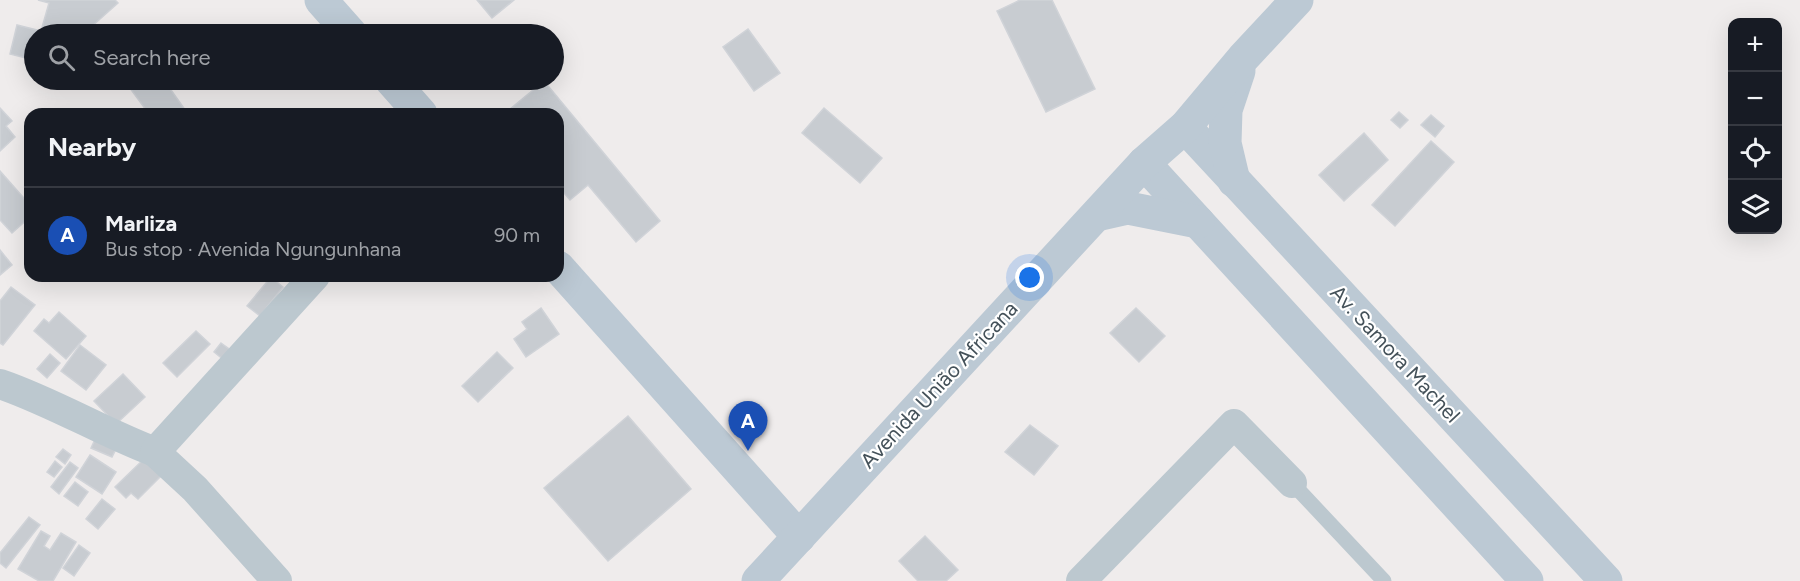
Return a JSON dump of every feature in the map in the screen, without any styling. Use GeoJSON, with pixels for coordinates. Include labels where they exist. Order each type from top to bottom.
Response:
{"type":"FeatureCollection","features":[{"type":"Feature","properties":{"kind":"main road"},"geometry":{"type":"LineString","coordinates":[[321,0],[342,24]]}},
{"type":"Feature","properties":{"kind":"main road","name":"Avenida União Africana"},"geometry":{"type":"LineString","coordinates":[[758,581],[1144,163],[1185,127],[1243,58],[1297,0]]}},
{"type":"Feature","properties":{"kind":"main road"},"geometry":{"type":"LineString","coordinates":[[1234,181],[1225,143],[1226,110],[1243,58]]}},
{"type":"Feature","properties":{"kind":"main road"},"geometry":{"type":"LineString","coordinates":[[400,90],[416,108]]}},
{"type":"Feature","properties":{"kind":"main road","name":"Av. Samora Machel"},"geometry":{"type":"LineString","coordinates":[[1185,127],[1606,581]]}},
{"type":"Feature","properties":{"kind":"main road"},"geometry":{"type":"LineString","coordinates":[[1144,163],[1527,581]]}},
{"type":"Feature","properties":{"kind":"main road"},"geometry":{"type":"LineString","coordinates":[[1097,215],[1128,208],[1198,222]]}},
{"type":"Feature","properties":{"kind":"main road"},"geometry":{"type":"LineString","coordinates":[[564,274],[799,537]]}},
{"type":"Feature","properties":{"kind":"street"},"geometry":{"type":"LineString","coordinates":[[155,452],[310,282]]}},
{"type":"Feature","properties":{"kind":"street"},"geometry":{"type":"LineString","coordinates":[[0,384],[22,391],[111,434],[155,452],[195,489],[277,581]]}},
{"type":"Feature","properties":{"kind":"street"},"geometry":{"type":"LineString","coordinates":[[1081,581],[1234,424],[1292,483]]}},
{"type":"Feature","properties":{"kind":"lane"},"geometry":{"type":"LineString","coordinates":[[1292,483],[1384,581]]}},
{"type":"Feature","properties":{"kind":"building"},"geometry":{"type":"Polygon","coordinates":[[[38,0],[115,0],[118,3],[94,24],[43,24],[49,3],[38,0]]]}},
{"type":"Feature","properties":{"kind":"building"},"geometry":{"type":"Polygon","coordinates":[[[477,0],[514,0],[492,18],[477,0]]]}},
{"type":"Feature","properties":{"kind":"building"},"geometry":{"type":"Polygon","coordinates":[[[1020,0],[1052,0],[1095,89],[1046,112],[997,11],[1020,0]]]}},
{"type":"Feature","properties":{"kind":"building"},"geometry":{"type":"Polygon","coordinates":[[[17,25],[24,27],[24,58],[10,54],[17,25]]]}},
{"type":"Feature","properties":{"kind":"building"},"geometry":{"type":"Polygon","coordinates":[[[748,29],[780,73],[754,91],[723,47],[748,29]]]}},
{"type":"Feature","properties":{"kind":"building"},"geometry":{"type":"Polygon","coordinates":[[[131,90],[171,90],[184,108],[145,108],[131,90]]]}},
{"type":"Feature","properties":{"kind":"building"},"geometry":{"type":"Polygon","coordinates":[[[533,90],[551,90],[660,221],[636,242],[588,185],[570,200],[564,193],[564,108],[511,108],[533,90]]]}},
{"type":"Feature","properties":{"kind":"building"},"geometry":{"type":"Polygon","coordinates":[[[0,108],[12,121],[6,126],[15,137],[0,151],[0,108]]]}},
{"type":"Feature","properties":{"kind":"building"},"geometry":{"type":"Polygon","coordinates":[[[824,108],[882,158],[860,183],[802,133],[824,108]]]}},
{"type":"Feature","properties":{"kind":"building"},"geometry":{"type":"Polygon","coordinates":[[[1399,112],[1408,120],[1400,128],[1391,120],[1399,112]]]}},
{"type":"Feature","properties":{"kind":"building"},"geometry":{"type":"Polygon","coordinates":[[[1431,115],[1444,126],[1435,137],[1421,125],[1431,115]]]}},
{"type":"Feature","properties":{"kind":"building"},"geometry":{"type":"Polygon","coordinates":[[[1364,133],[1388,160],[1344,201],[1319,175],[1364,133]]]}},
{"type":"Feature","properties":{"kind":"building"},"geometry":{"type":"Polygon","coordinates":[[[1431,141],[1454,162],[1395,226],[1372,205],[1431,141]]]}},
{"type":"Feature","properties":{"kind":"building"},"geometry":{"type":"Polygon","coordinates":[[[0,171],[24,198],[24,222],[12,233],[0,220],[0,171]]]}},
{"type":"Feature","properties":{"kind":"building"},"geometry":{"type":"Polygon","coordinates":[[[0,250],[12,265],[0,275],[0,250]]]}},
{"type":"Feature","properties":{"kind":"building"},"geometry":{"type":"Polygon","coordinates":[[[267,282],[277,282],[283,287],[260,316],[247,306],[267,282]]]}},
{"type":"Feature","properties":{"kind":"building"},"geometry":{"type":"Polygon","coordinates":[[[11,287],[35,305],[3,345],[0,343],[0,301],[11,287]]]}},
{"type":"Feature","properties":{"kind":"building"},"geometry":{"type":"Polygon","coordinates":[[[541,308],[559,334],[526,357],[514,339],[527,329],[522,322],[541,308]]]}},
{"type":"Feature","properties":{"kind":"building"},"geometry":{"type":"Polygon","coordinates":[[[1136,308],[1165,336],[1139,362],[1110,333],[1136,308]]]}},
{"type":"Feature","properties":{"kind":"building"},"geometry":{"type":"Polygon","coordinates":[[[59,312],[86,336],[66,359],[34,331],[44,319],[49,323],[59,312]]]}},
{"type":"Feature","properties":{"kind":"building"},"geometry":{"type":"Polygon","coordinates":[[[196,331],[210,344],[177,377],[163,363],[196,331]]]}},
{"type":"Feature","properties":{"kind":"building"},"geometry":{"type":"Polygon","coordinates":[[[221,343],[232,351],[225,361],[214,352],[221,343]]]}},
{"type":"Feature","properties":{"kind":"building"},"geometry":{"type":"Polygon","coordinates":[[[80,345],[106,365],[86,390],[61,371],[80,345]]]}},
{"type":"Feature","properties":{"kind":"building"},"geometry":{"type":"Polygon","coordinates":[[[497,352],[513,368],[478,402],[462,386],[497,352]]]}},
{"type":"Feature","properties":{"kind":"building"},"geometry":{"type":"Polygon","coordinates":[[[50,354],[60,363],[47,378],[37,369],[50,354]]]}},
{"type":"Feature","properties":{"kind":"building"},"geometry":{"type":"Polygon","coordinates":[[[123,374],[145,397],[116,424],[94,401],[123,374]]]}},
{"type":"Feature","properties":{"kind":"building"},"geometry":{"type":"Polygon","coordinates":[[[628,416],[691,489],[608,561],[544,488],[628,416]]]}},
{"type":"Feature","properties":{"kind":"building"},"geometry":{"type":"Polygon","coordinates":[[[1030,425],[1058,446],[1034,475],[1005,452],[1030,425]]]}},
{"type":"Feature","properties":{"kind":"building"},"geometry":{"type":"Polygon","coordinates":[[[97,435],[118,445],[112,457],[91,448],[97,435]]]}},
{"type":"Feature","properties":{"kind":"building"},"geometry":{"type":"Polygon","coordinates":[[[63,449],[71,455],[65,464],[56,457],[63,449]]]}},
{"type":"Feature","properties":{"kind":"building"},"geometry":{"type":"Polygon","coordinates":[[[90,455],[116,472],[102,494],[76,477],[90,455]]]}},
{"type":"Feature","properties":{"kind":"building"},"geometry":{"type":"Polygon","coordinates":[[[146,457],[163,474],[138,499],[131,493],[126,498],[115,487],[146,457]]]}},
{"type":"Feature","properties":{"kind":"building"},"geometry":{"type":"Polygon","coordinates":[[[55,461],[62,467],[54,477],[47,472],[55,461]]]}},
{"type":"Feature","properties":{"kind":"building"},"geometry":{"type":"Polygon","coordinates":[[[70,462],[78,468],[59,494],[51,487],[70,462]]]}},
{"type":"Feature","properties":{"kind":"building"},"geometry":{"type":"Polygon","coordinates":[[[75,482],[88,492],[78,506],[64,496],[75,482]]]}},
{"type":"Feature","properties":{"kind":"building"},"geometry":{"type":"Polygon","coordinates":[[[102,499],[115,509],[98,529],[86,519],[102,499]]]}},
{"type":"Feature","properties":{"kind":"building"},"geometry":{"type":"Polygon","coordinates":[[[29,517],[40,525],[6,568],[0,563],[0,553],[29,517]]]}},
{"type":"Feature","properties":{"kind":"building"},"geometry":{"type":"Polygon","coordinates":[[[41,531],[50,536],[44,546],[50,550],[61,533],[76,542],[53,581],[39,581],[18,569],[41,531]]]}},
{"type":"Feature","properties":{"kind":"building"},"geometry":{"type":"Polygon","coordinates":[[[925,536],[958,570],[946,581],[918,581],[899,561],[925,536]]]}},
{"type":"Feature","properties":{"kind":"building"},"geometry":{"type":"Polygon","coordinates":[[[79,545],[90,553],[74,576],[63,568],[79,545]]]}},
{"type":"Feature","properties":{"kind":"place","name":"Marliza"},"geometry":{"type":"Point","coordinates":[748,451]}}]}
